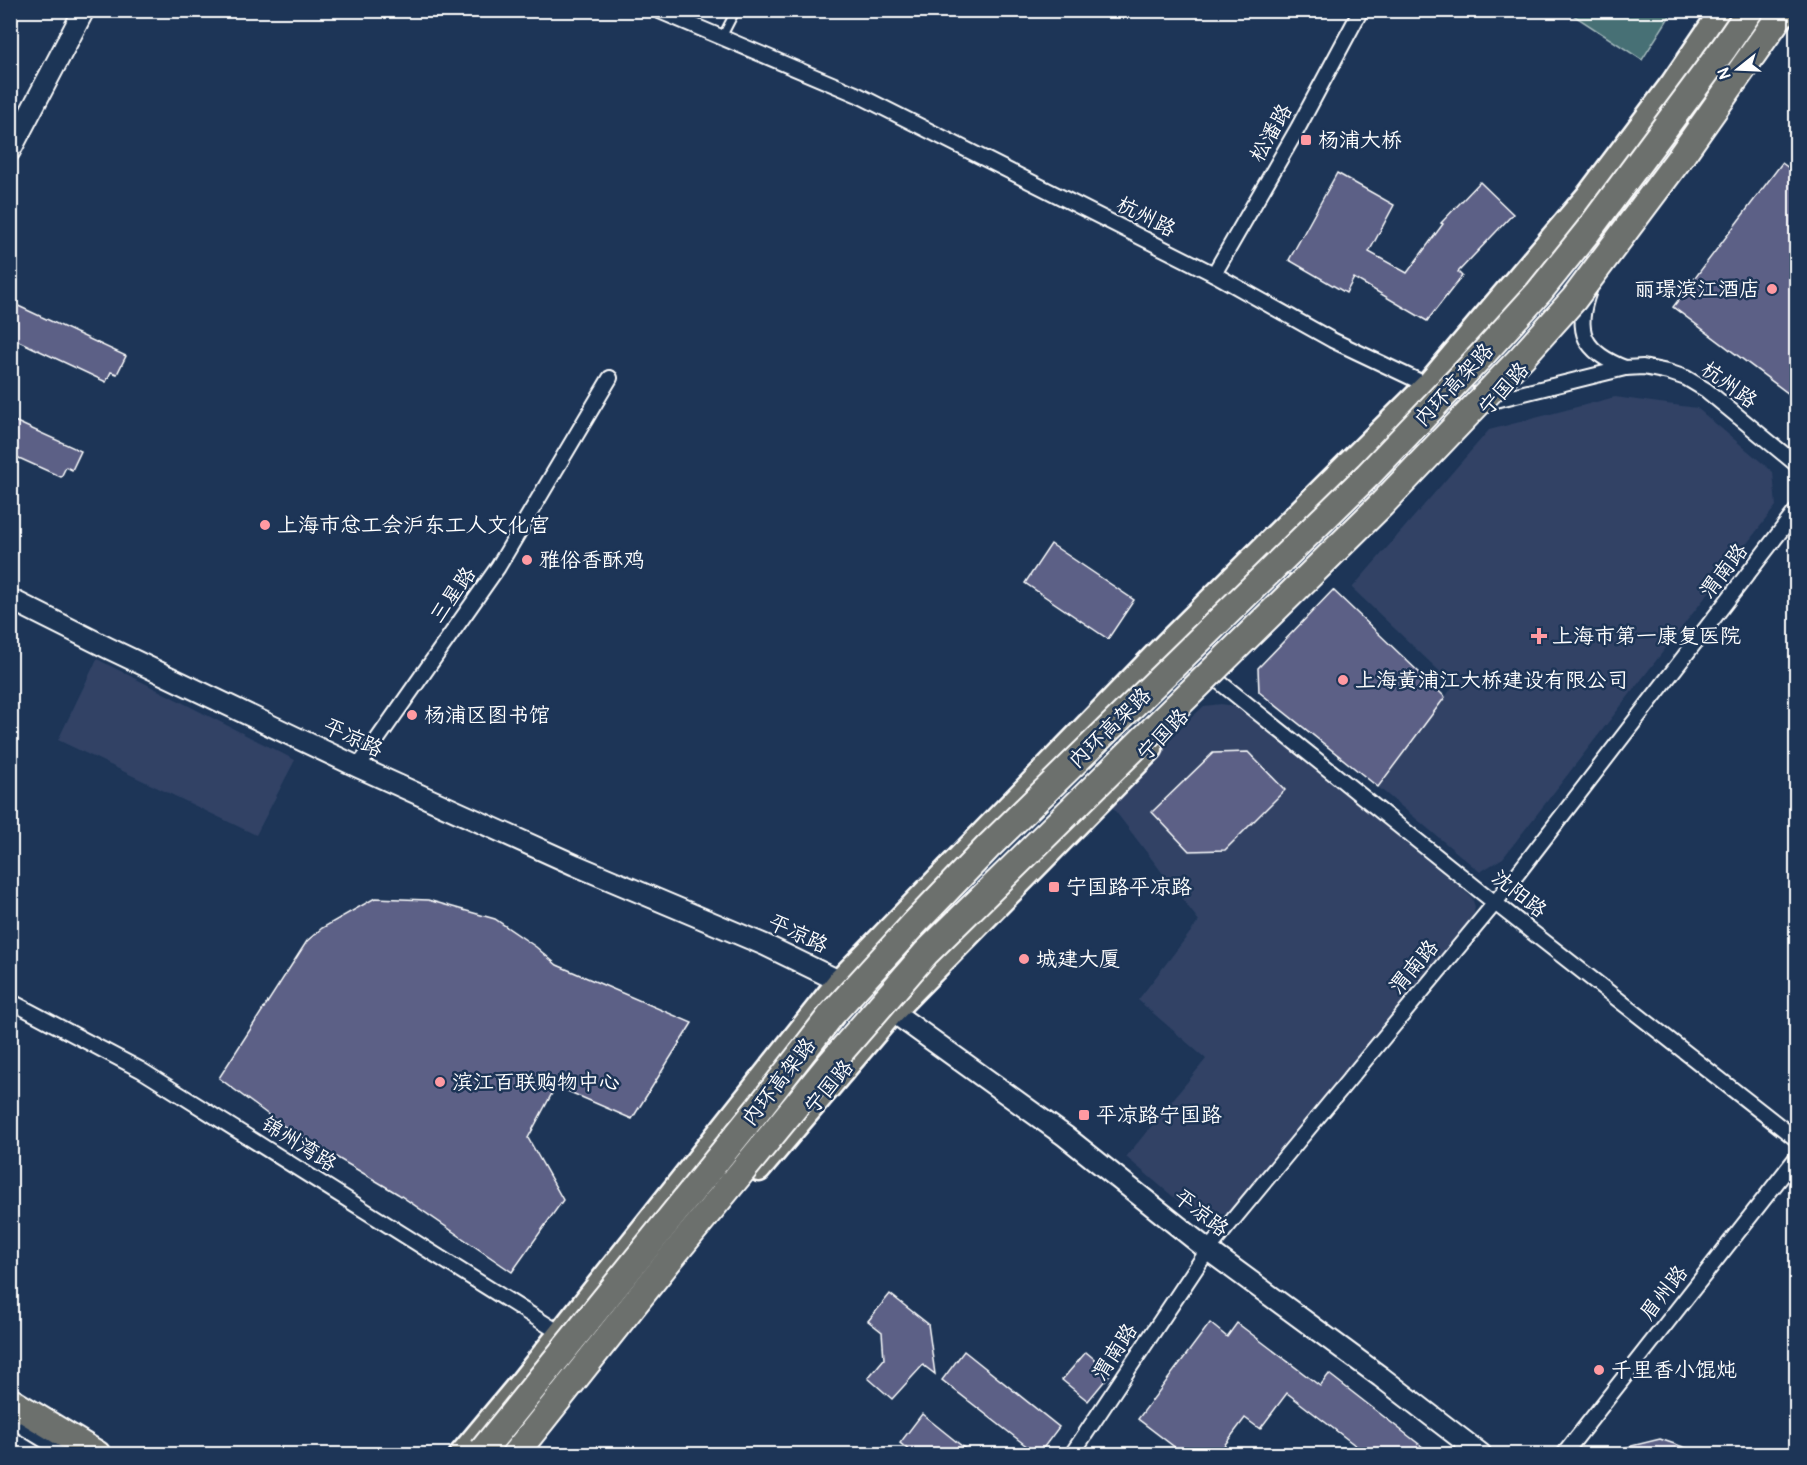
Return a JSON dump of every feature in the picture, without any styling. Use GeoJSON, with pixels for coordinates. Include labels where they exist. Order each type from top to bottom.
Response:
{"type":"FeatureCollection","features":[{"type":"Feature","properties":{"kind":"highway","name":"内环高架路"},"geometry":{"type":"LineString","coordinates":[[475,1453],[745,1126],[832,1014],[898,941],[988,847],[1368,475],[1482,356],[1539,292],[1596,221],[1750,10]]}},
{"type":"Feature","properties":{"kind":"highway","name":"内环高架路"},"geometry":{"type":"LineString","coordinates":[[515,1455],[670,1259],[830,1064],[926,953],[1382,504],[1574,299],[1679,159],[1784,10]]}},
{"type":"Feature","properties":{"kind":"highway"},"geometry":{"type":"LineString","coordinates":[[10,1401],[98,1455]]}},
{"type":"Feature","properties":{"kind":"main road"},"geometry":{"type":"LineString","coordinates":[[10,151],[84,10]]}},
{"type":"Feature","properties":{"kind":"main road"},"geometry":{"type":"LineString","coordinates":[[475,1453],[560,1333],[839,981],[1166,644],[1427,385],[1588,195],[1722,10]]}},
{"type":"Feature","properties":{"kind":"main road","name":"宁国路"},"geometry":{"type":"LineString","coordinates":[[526,1455],[611,1345],[892,1012],[1217,680],[1496,400],[1590,288],[1792,10]]}},
{"type":"Feature","properties":{"kind":"main road","name":"平凉路"},"geometry":{"type":"LineString","coordinates":[[10,599],[358,767],[575,865],[765,945],[839,981],[892,1012],[1065,1136],[1208,1250],[1381,1377],[1481,1455]]}},
{"type":"Feature","properties":{"kind":"street","name":"杭州路"},"geometry":{"type":"LineString","coordinates":[[657,10],[858,95],[1214,274],[1332,340],[1427,385],[1496,400],[1625,368],[1643,367],[1668,372],[1686,378],[1706,390],[1797,464]]}},
{"type":"Feature","properties":{"kind":"street","name":"松潘路"},"geometry":{"type":"LineString","coordinates":[[1214,274],[1304,119],[1362,10]]}},
{"type":"Feature","properties":{"kind":"street","name":"杭州路"},"geometry":{"type":"LineString","coordinates":[[1590,288],[1583,307],[1583,326],[1590,347],[1604,360],[1625,368]]}},
{"type":"Feature","properties":{"kind":"street","name":"三星路"},"geometry":{"type":"LineString","coordinates":[[358,767],[498,567],[610,378]]}},
{"type":"Feature","properties":{"kind":"street","name":"渭南路"},"geometry":{"type":"LineString","coordinates":[[1072,1455],[1208,1250],[1495,903],[1797,511]]}},
{"type":"Feature","properties":{"kind":"street","name":"沈阳路"},"geometry":{"type":"LineString","coordinates":[[1217,680],[1495,903],[1797,1139]]}},
{"type":"Feature","properties":{"kind":"street","name":"锦州湾路"},"geometry":{"type":"LineString","coordinates":[[10,1001],[141,1070],[560,1333]]}},
{"type":"Feature","properties":{"kind":"street","name":"眉州路"},"geometry":{"type":"LineString","coordinates":[[1564,1455],[1797,1158]]}},
{"type":"Feature","properties":{"kind":"street"},"geometry":{"type":"LineString","coordinates":[[10,1419],[67,1455]]}},
{"type":"Feature","properties":{"kind":"lane"},"geometry":{"type":"LineString","coordinates":[[722,37],[736,10]]}},
{"type":"Feature","properties":{"kind":"shaded area","name":"上海市第一康复医院"},"geometry":{"type":"Polygon","coordinates":[[[1615,397],[1697,408],[1773,472],[1776,506],[1503,858],[1480,872],[1378,787],[1454,685],[1352,588],[1489,430],[1615,397]]]}},
{"type":"Feature","properties":{"kind":"shaded area"},"geometry":{"type":"Polygon","coordinates":[[[97,659],[295,760],[256,835],[58,740],[97,659]]]}},
{"type":"Feature","properties":{"kind":"shaded area"},"geometry":{"type":"Polygon","coordinates":[[[1221,704],[1240,707],[1466,892],[1472,898],[1475,907],[1465,928],[1229,1213],[1207,1216],[1192,1211],[1126,1157],[1206,1059],[1138,1000],[1199,921],[1109,803],[1204,706],[1221,704]]]}},
{"type":"Feature","properties":{"kind":"green space"},"geometry":{"type":"Polygon","coordinates":[[[1567,11],[1673,11],[1642,60],[1567,11]]]}},
{"type":"Feature","properties":{"kind":"building"},"geometry":{"type":"Polygon","coordinates":[[[1782,163],[1797,174],[1797,400],[1673,307],[1782,163]]]}},
{"type":"Feature","properties":{"kind":"building"},"geometry":{"type":"Polygon","coordinates":[[[1337,173],[1394,205],[1369,252],[1407,273],[1443,224],[1441,223],[1480,182],[1513,214],[1458,272],[1462,276],[1427,321],[1354,278],[1346,293],[1289,260],[1337,173]]]}},
{"type":"Feature","properties":{"kind":"building"},"geometry":{"type":"Polygon","coordinates":[[[14,304],[126,356],[117,374],[111,372],[106,382],[10,337],[10,311],[14,304]]]}},
{"type":"Feature","properties":{"kind":"building"},"geometry":{"type":"Polygon","coordinates":[[[10,419],[81,451],[72,470],[66,467],[61,477],[10,454],[10,419]]]}},
{"type":"Feature","properties":{"kind":"building"},"geometry":{"type":"Polygon","coordinates":[[[1051,544],[1134,600],[1108,639],[1025,583],[1051,544]]]}},
{"type":"Feature","properties":{"kind":"building","name":"上海黄浦江大桥建设有限公司"},"geometry":{"type":"Polygon","coordinates":[[[1333,590],[1445,697],[1378,787],[1259,692],[1258,668],[1333,590]]]}},
{"type":"Feature","properties":{"kind":"building"},"geometry":{"type":"Polygon","coordinates":[[[1248,752],[1285,790],[1225,850],[1189,851],[1152,812],[1213,753],[1248,752]]]}},
{"type":"Feature","properties":{"kind":"building","name":"滨江百联购物中心"},"geometry":{"type":"Polygon","coordinates":[[[375,898],[428,900],[495,919],[536,947],[557,965],[692,1023],[632,1119],[556,1086],[528,1138],[563,1200],[512,1272],[398,1194],[282,1125],[219,1078],[307,941],[322,928],[375,898]]]}},
{"type":"Feature","properties":{"kind":"building"},"geometry":{"type":"Polygon","coordinates":[[[890,1294],[928,1324],[935,1374],[923,1365],[892,1399],[868,1378],[884,1359],[882,1332],[868,1321],[890,1294]]]}},
{"type":"Feature","properties":{"kind":"building"},"geometry":{"type":"Polygon","coordinates":[[[1210,1323],[1227,1337],[1237,1323],[1320,1386],[1329,1374],[1433,1455],[1368,1455],[1287,1393],[1260,1429],[1245,1418],[1217,1455],[1185,1455],[1138,1419],[1210,1323]]]}},
{"type":"Feature","properties":{"kind":"building"},"geometry":{"type":"Polygon","coordinates":[[[964,1351],[1059,1427],[1038,1455],[942,1380],[964,1351]]]}},
{"type":"Feature","properties":{"kind":"building"},"geometry":{"type":"Polygon","coordinates":[[[1086,1352],[1111,1373],[1088,1401],[1062,1380],[1086,1352]]]}},
{"type":"Feature","properties":{"kind":"building"},"geometry":{"type":"Polygon","coordinates":[[[922,1414],[973,1455],[915,1455],[900,1443],[922,1414]]]}},
{"type":"Feature","properties":{"kind":"building"},"geometry":{"type":"Polygon","coordinates":[[[1660,1439],[1698,1452],[1698,1455],[1619,1455],[1619,1449],[1660,1439]]]}},
{"type":"Feature","properties":{"kind":"place","name":"杨浦大桥"},"geometry":{"type":"Point","coordinates":[1306,140]}},
{"type":"Feature","properties":{"kind":"place","name":"丽璟滨江酒店"},"geometry":{"type":"Point","coordinates":[1772,289]}},
{"type":"Feature","properties":{"kind":"place","name":"上海市总工会沪东工人文化宫"},"geometry":{"type":"Point","coordinates":[265,525]}},
{"type":"Feature","properties":{"kind":"place","name":"雅俗香酥鸡"},"geometry":{"type":"Point","coordinates":[527,560]}},
{"type":"Feature","properties":{"kind":"place","name":"上海市第一康复医院"},"geometry":{"type":"Point","coordinates":[1539,636]}},
{"type":"Feature","properties":{"kind":"place","name":"上海黄浦江大桥建设有限公司"},"geometry":{"type":"Point","coordinates":[1343,680]}},
{"type":"Feature","properties":{"kind":"place","name":"杨浦区图书馆"},"geometry":{"type":"Point","coordinates":[412,715]}},
{"type":"Feature","properties":{"kind":"place","name":"宁国路平凉路"},"geometry":{"type":"Point","coordinates":[1054,887]}},
{"type":"Feature","properties":{"kind":"place","name":"城建大厦"},"geometry":{"type":"Point","coordinates":[1024,959]}},
{"type":"Feature","properties":{"kind":"place","name":"滨江百联购物中心"},"geometry":{"type":"Point","coordinates":[440,1082]}},
{"type":"Feature","properties":{"kind":"place","name":"平凉路宁国路"},"geometry":{"type":"Point","coordinates":[1084,1115]}},
{"type":"Feature","properties":{"kind":"place","name":"千里香小馄炖"},"geometry":{"type":"Point","coordinates":[1599,1370]}}]}
